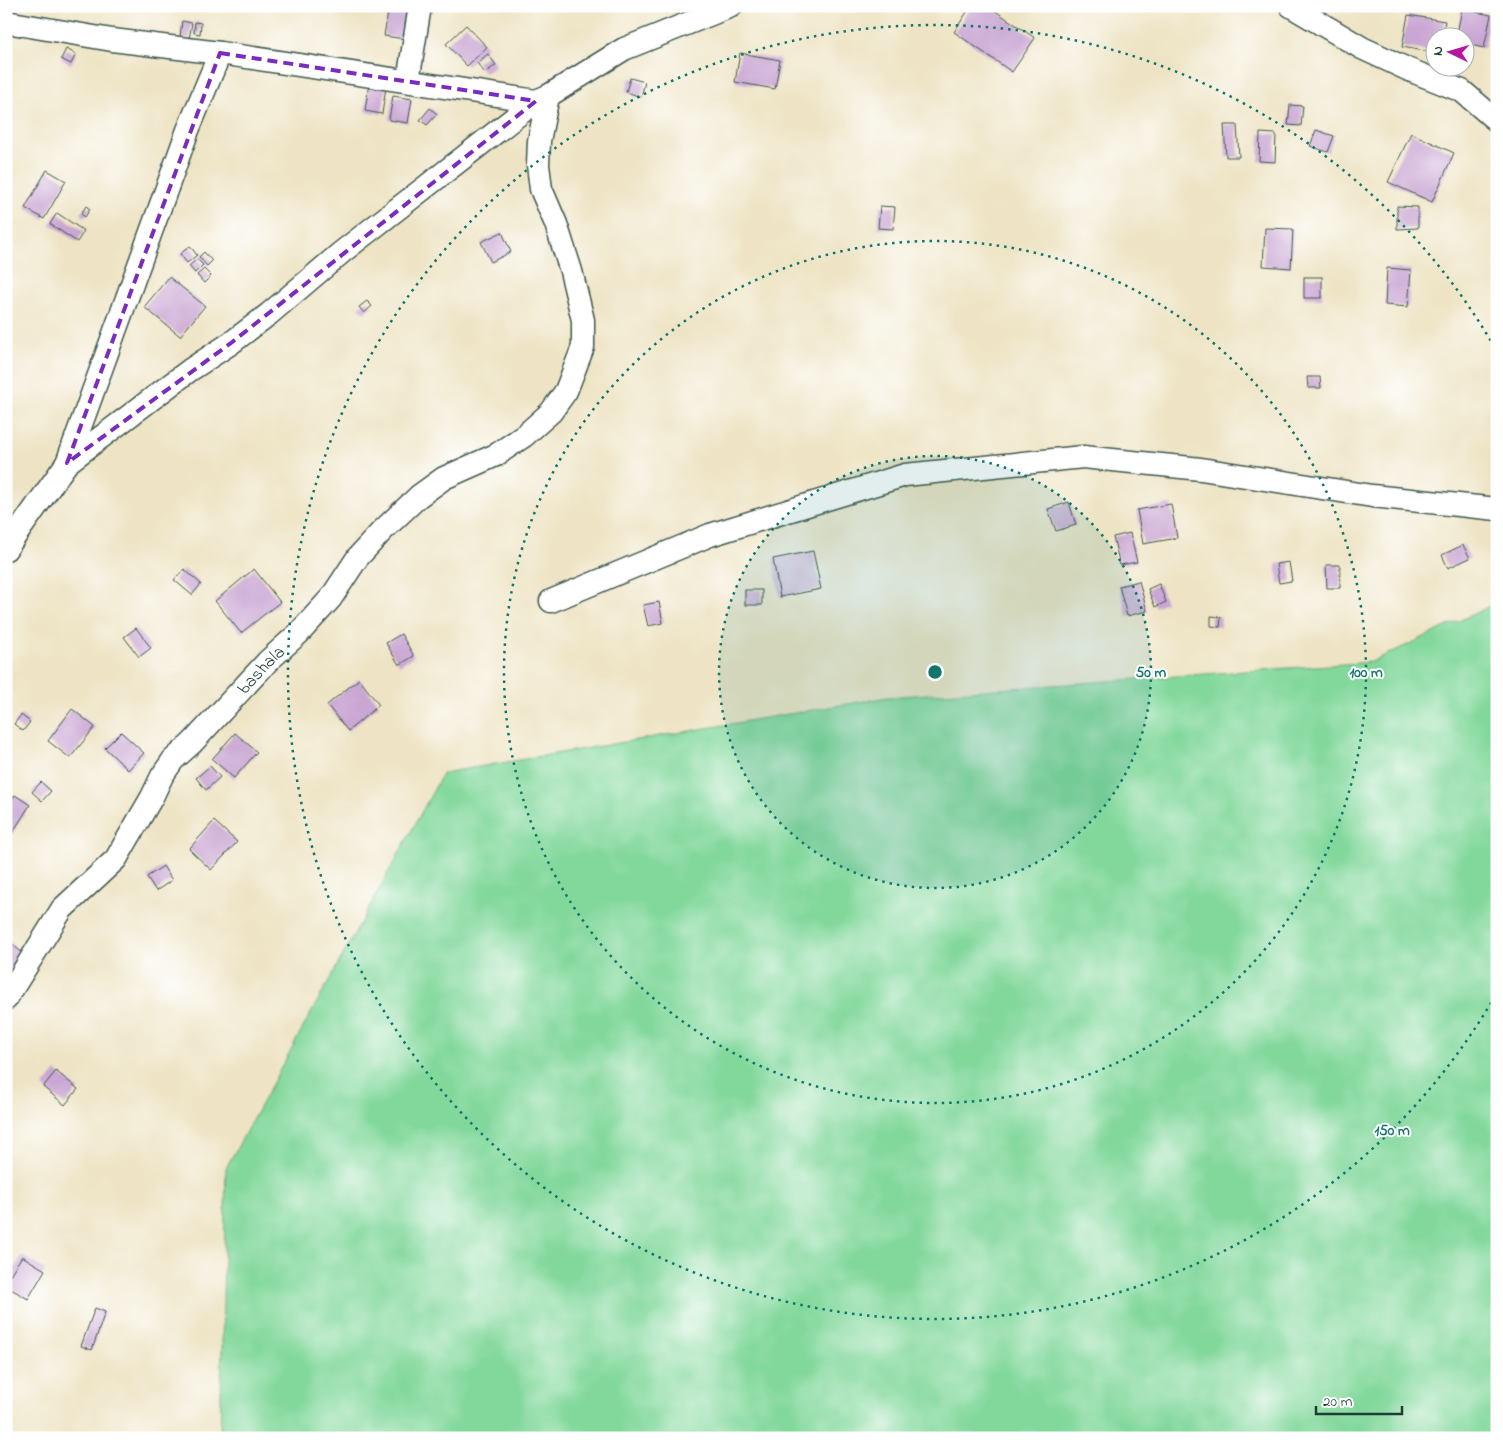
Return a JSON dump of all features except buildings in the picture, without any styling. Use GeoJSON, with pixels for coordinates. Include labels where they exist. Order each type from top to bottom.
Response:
{"type":"FeatureCollection","features":[{"type":"Feature","properties":{"kind":"street"},"geometry":{"type":"LineString","coordinates":[[408,81],[420,6]]}},
{"type":"Feature","properties":{"kind":"street"},"geometry":{"type":"LineString","coordinates":[[66,463],[190,370],[231,343],[269,314],[342,252],[542,99],[624,49],[731,6]]}},
{"type":"Feature","properties":{"kind":"street"},"geometry":{"type":"LineString","coordinates":[[1291,6],[1362,48],[1408,70],[1462,92],[1497,120]]}},
{"type":"Feature","properties":{"kind":"street"},"geometry":{"type":"LineString","coordinates":[[6,22],[112,40],[220,53],[542,99]]}},
{"type":"Feature","properties":{"kind":"street"},"geometry":{"type":"LineString","coordinates":[[6,549],[66,463],[188,130],[220,53]]}},
{"type":"Feature","properties":{"kind":"street","name":"bashala"},"geometry":{"type":"LineString","coordinates":[[6,999],[62,909],[116,859],[162,776],[173,760],[192,743],[268,661],[312,619],[331,598],[358,557],[419,496],[444,478],[496,455],[524,436],[550,412],[566,391],[583,346],[584,320],[556,224],[541,189],[538,165],[542,99]]}},
{"type":"Feature","properties":{"kind":"street"},"geometry":{"type":"LineString","coordinates":[[551,601],[710,535],[905,475],[1083,457],[1201,469],[1372,496],[1497,509]]}},
{"type":"Feature","properties":{"kind":"highlighted area"},"geometry":{"type":"Polygon","coordinates":[[[220,53],[536,101],[231,343],[67,463],[220,53]]]}},
{"type":"Feature","properties":{"kind":"green space"},"geometry":{"type":"Polygon","coordinates":[[[1497,603],[1497,1438],[220,1438],[226,1168],[443,773],[888,697],[1371,662],[1497,603]]]}}]}
